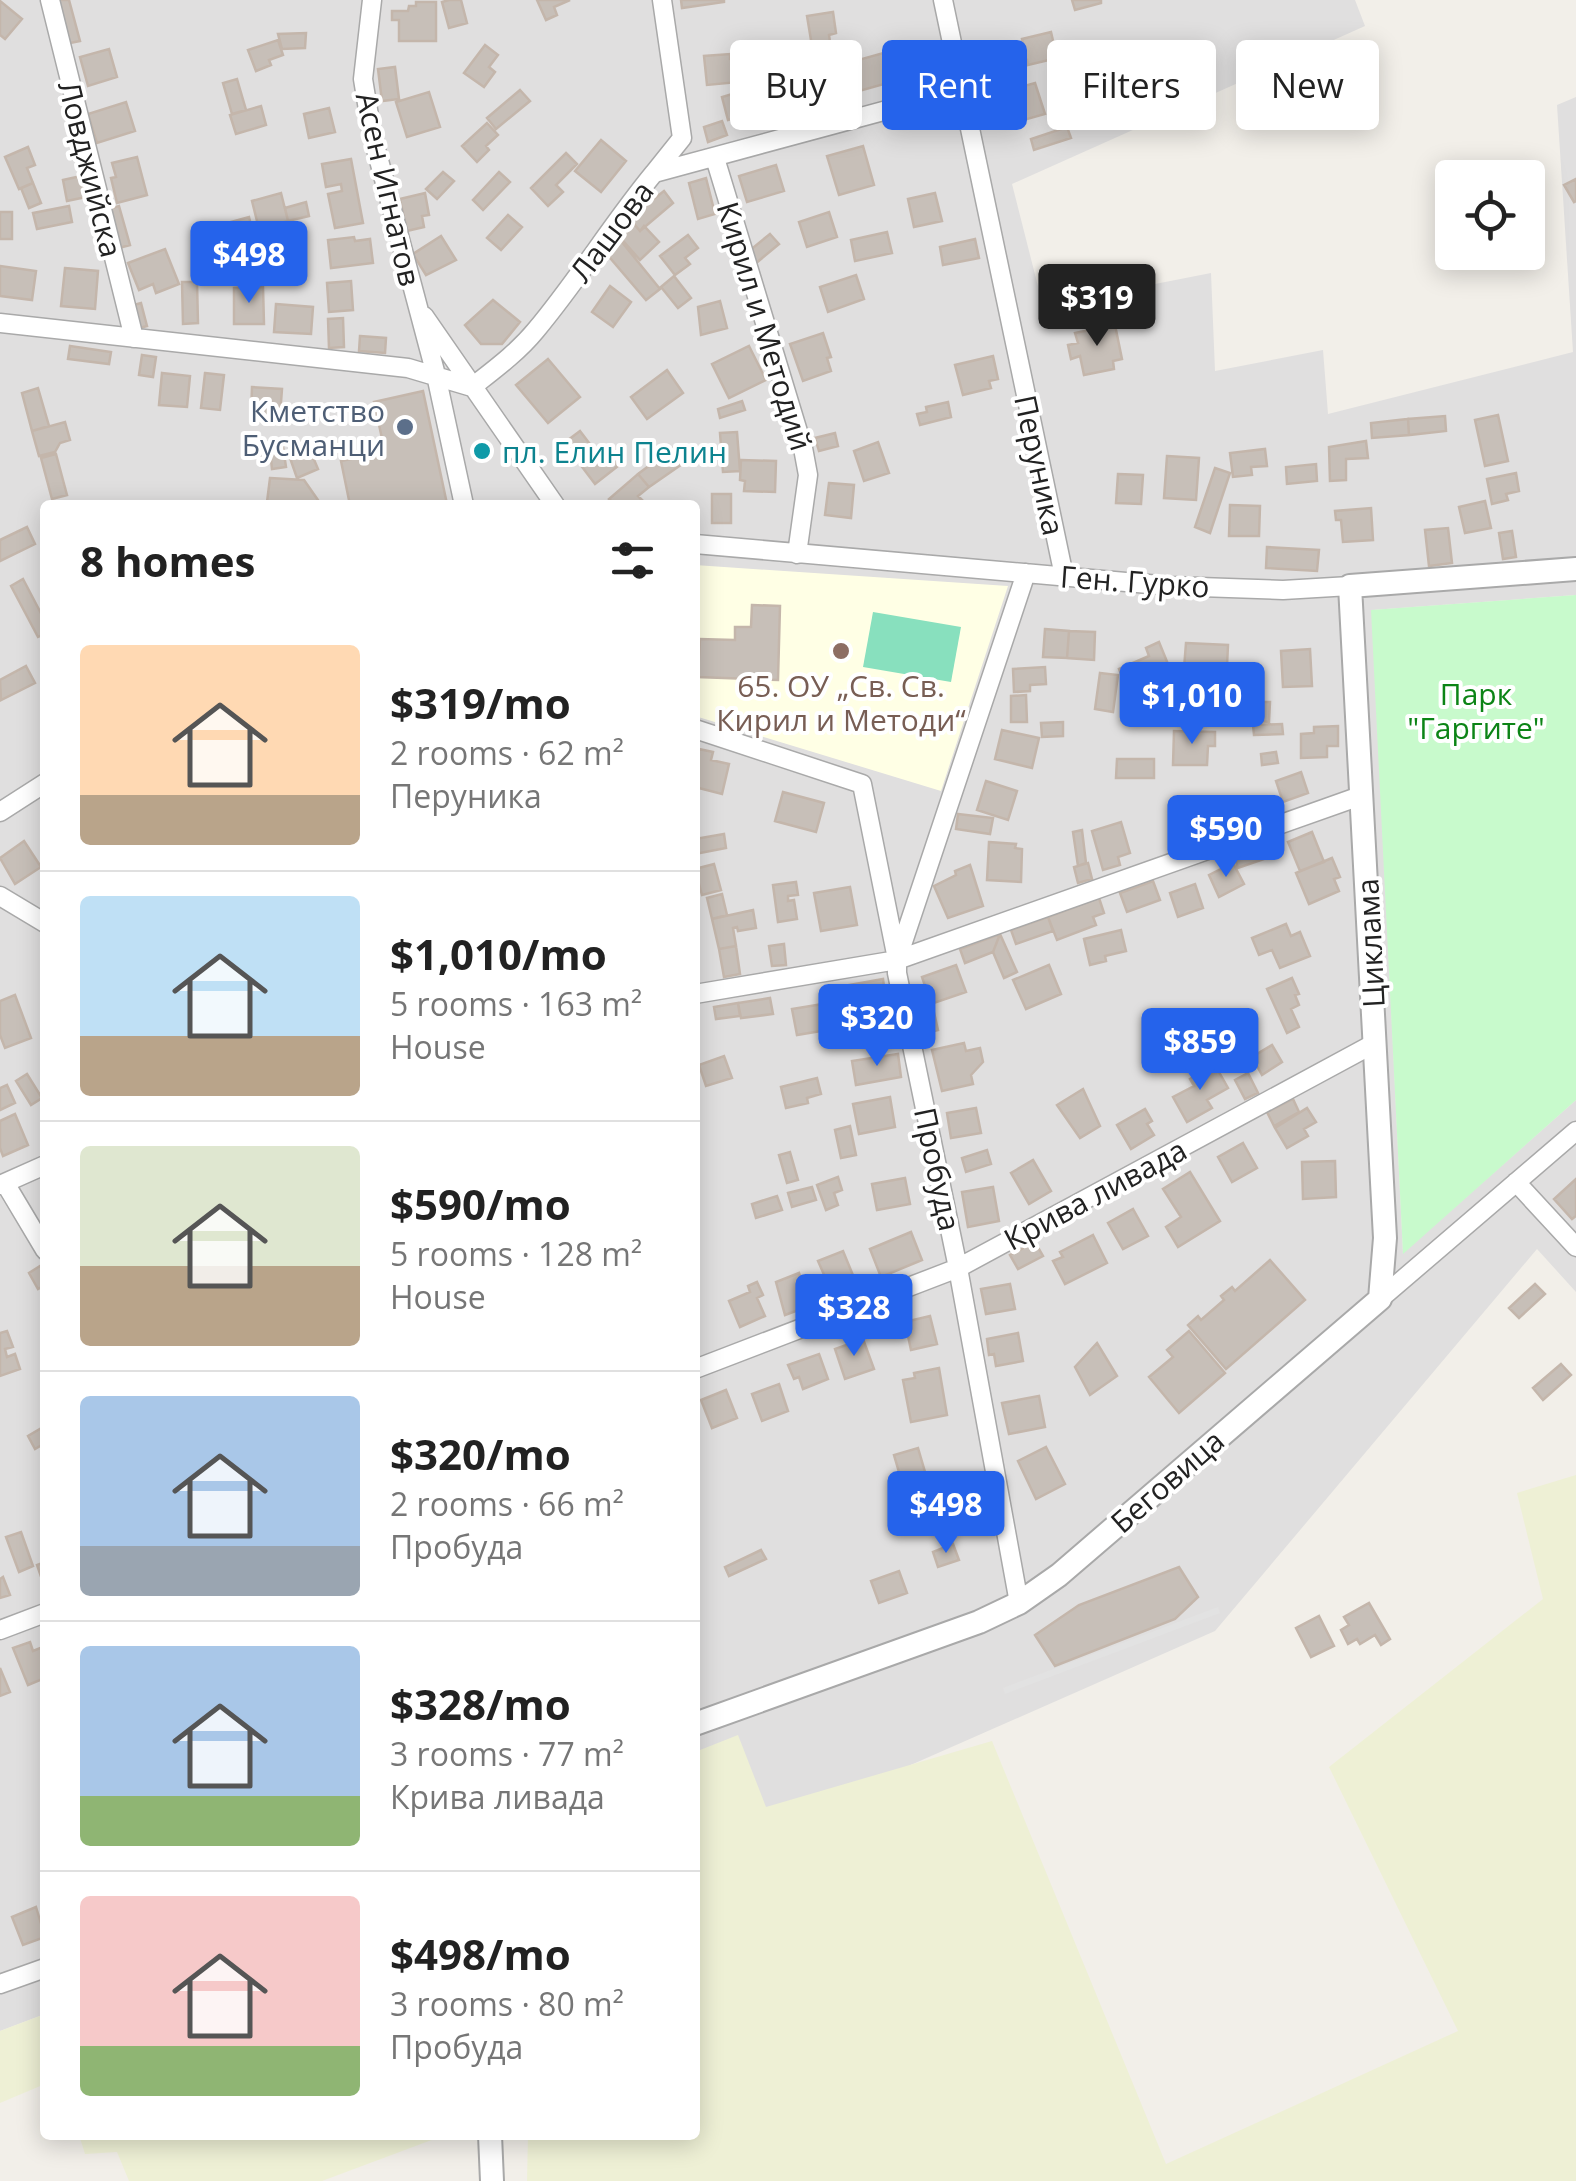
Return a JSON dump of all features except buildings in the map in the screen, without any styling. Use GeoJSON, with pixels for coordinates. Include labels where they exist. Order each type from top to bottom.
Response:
{"type":"FeatureCollection","features":[{"type":"Feature","properties":{"kind":"street","name":"Ловджийска"},"geometry":{"type":"LineString","coordinates":[[50,0],[134,338]]}},
{"type":"Feature","properties":{"kind":"street","name":"Асен Игнатов"},"geometry":{"type":"LineString","coordinates":[[372,0],[364,79],[382,182],[436,375],[463,500]]}},
{"type":"Feature","properties":{"kind":"street"},"geometry":{"type":"LineString","coordinates":[[662,0],[688,164]]}},
{"type":"Feature","properties":{"kind":"street","name":"Перуника"},"geometry":{"type":"LineString","coordinates":[[943,0],[951,40]]}},
{"type":"Feature","properties":{"kind":"street","name":"Лашова"},"geometry":{"type":"LineString","coordinates":[[472,387],[512,356],[536,330],[654,173],[882,112]]}},
{"type":"Feature","properties":{"kind":"street","name":"Перуника"},"geometry":{"type":"LineString","coordinates":[[969,130],[1064,576]]}},
{"type":"Feature","properties":{"kind":"street"},"geometry":{"type":"LineString","coordinates":[[654,173],[682,138]]}},
{"type":"Feature","properties":{"kind":"street","name":"Кирил и Методий"},"geometry":{"type":"LineString","coordinates":[[716,158],[804,448],[808,475],[797,554]]}},
{"type":"Feature","properties":{"kind":"street"},"geometry":{"type":"LineString","coordinates":[[416,304],[551,500]]}},
{"type":"Feature","properties":{"kind":"street"},"geometry":{"type":"LineString","coordinates":[[0,323],[408,368],[472,387]]}},
{"type":"Feature","properties":{"kind":"street","name":"Ген. Гурко"},"geometry":{"type":"LineString","coordinates":[[700,544],[1264,590],[1576,569]]}},
{"type":"Feature","properties":{"kind":"street","name":"Пробуда"},"geometry":{"type":"LineString","coordinates":[[1019,1603],[897,960],[1026,573]]}},
{"type":"Feature","properties":{"kind":"street","name":"Циклама"},"geometry":{"type":"LineString","coordinates":[[1350,586],[1385,1238],[1380,1299]]}},
{"type":"Feature","properties":{"kind":"street"},"geometry":{"type":"LineString","coordinates":[[700,731],[862,784],[897,960]]}},
{"type":"Feature","properties":{"kind":"street"},"geometry":{"type":"LineString","coordinates":[[0,812],[40,786]]}},
{"type":"Feature","properties":{"kind":"street"},"geometry":{"type":"LineString","coordinates":[[700,993],[897,960],[1363,795]]}},
{"type":"Feature","properties":{"kind":"street"},"geometry":{"type":"LineString","coordinates":[[0,896],[40,920]]}},
{"type":"Feature","properties":{"kind":"street","name":"Крива ливада"},"geometry":{"type":"LineString","coordinates":[[700,1367],[958,1268],[1375,1043]]}},
{"type":"Feature","properties":{"kind":"street","name":"Беговица"},"geometry":{"type":"LineString","coordinates":[[700,1722],[979,1622],[1019,1603],[1059,1575],[1576,1131]]}},
{"type":"Feature","properties":{"kind":"street"},"geometry":{"type":"LineString","coordinates":[[40,1166],[3,1184],[40,1242]]}},
{"type":"Feature","properties":{"kind":"street"},"geometry":{"type":"LineString","coordinates":[[1516,1182],[1576,1247]]}},
{"type":"Feature","properties":{"kind":"street"},"geometry":{"type":"LineString","coordinates":[[0,1630],[40,1615]]}},
{"type":"Feature","properties":{"kind":"street"},"geometry":{"type":"LineString","coordinates":[[0,1984],[40,1970]]}},
{"type":"Feature","properties":{"kind":"street"},"geometry":{"type":"LineString","coordinates":[[490,2140],[492,2181]]}},
{"type":"Feature","properties":{"kind":"shaded area"},"geometry":{"type":"Polygon","coordinates":[[[0,0],[1355,0],[1365,26],[1334,40],[1236,40],[1236,84],[1216,93],[1216,40],[1047,40],[1047,130],[1133,130],[1012,184],[1043,306],[1211,273],[1215,371],[1323,350],[1328,414],[1573,352],[1557,105],[1576,97],[1576,595],[1372,610],[1403,1253],[1576,1100],[1576,1292],[1537,1249],[1215,1631],[700,1858],[700,500],[40,500],[40,2016],[0,2031],[0,0]]]}},
{"type":"Feature","properties":{"kind":"shaded area","name":"65. ОУ „Св. Св. Кирил и Методи“"},"geometry":{"type":"Polygon","coordinates":[[[700,565],[1008,586],[941,791],[700,718],[700,565]]]}},
{"type":"Feature","properties":{"kind":"shaded area"},"geometry":{"type":"Polygon","coordinates":[[[1576,1475],[1576,2181],[527,2181],[528,2140],[700,2140],[700,1750],[738,1735],[766,1807],[992,1741],[1166,2164],[1458,2031],[1329,1767],[1543,1599],[1517,1493],[1576,1475]]]}},
{"type":"Feature","properties":{"kind":"shaded area"},"geometry":{"type":"Polygon","coordinates":[[[1218,1607],[1220,1613],[1005,1694],[1003,1688],[1218,1607]]]}},
{"type":"Feature","properties":{"kind":"shaded area"},"geometry":{"type":"Polygon","coordinates":[[[40,2016],[40,2086],[0,2103],[0,2031],[40,2016]]]}},
{"type":"Feature","properties":{"kind":"shaded area"},"geometry":{"type":"Polygon","coordinates":[[[81,2140],[432,2140],[322,2181],[129,2181],[117,2152],[85,2154],[81,2140]]]}},
{"type":"Feature","properties":{"kind":"green space","name":"Парк \"Гаргите\""},"geometry":{"type":"Polygon","coordinates":[[[1576,595],[1576,1100],[1403,1254],[1371,610],[1576,595]]]}},
{"type":"Feature","properties":{"kind":"green space"},"geometry":{"type":"Polygon","coordinates":[[[873,612],[961,627],[951,682],[863,667],[873,612]]]}},
{"type":"Feature","properties":{"kind":"place","name":"Кметство Бусманци"},"geometry":{"type":"Point","coordinates":[405,427]}},
{"type":"Feature","properties":{"kind":"place","name":"пл. Елин Пелин"},"geometry":{"type":"Point","coordinates":[482,451]}},
{"type":"Feature","properties":{"kind":"place","name":"65. ОУ „Св. Св. Кирил и Методи“"},"geometry":{"type":"Point","coordinates":[841,651]}}]}
